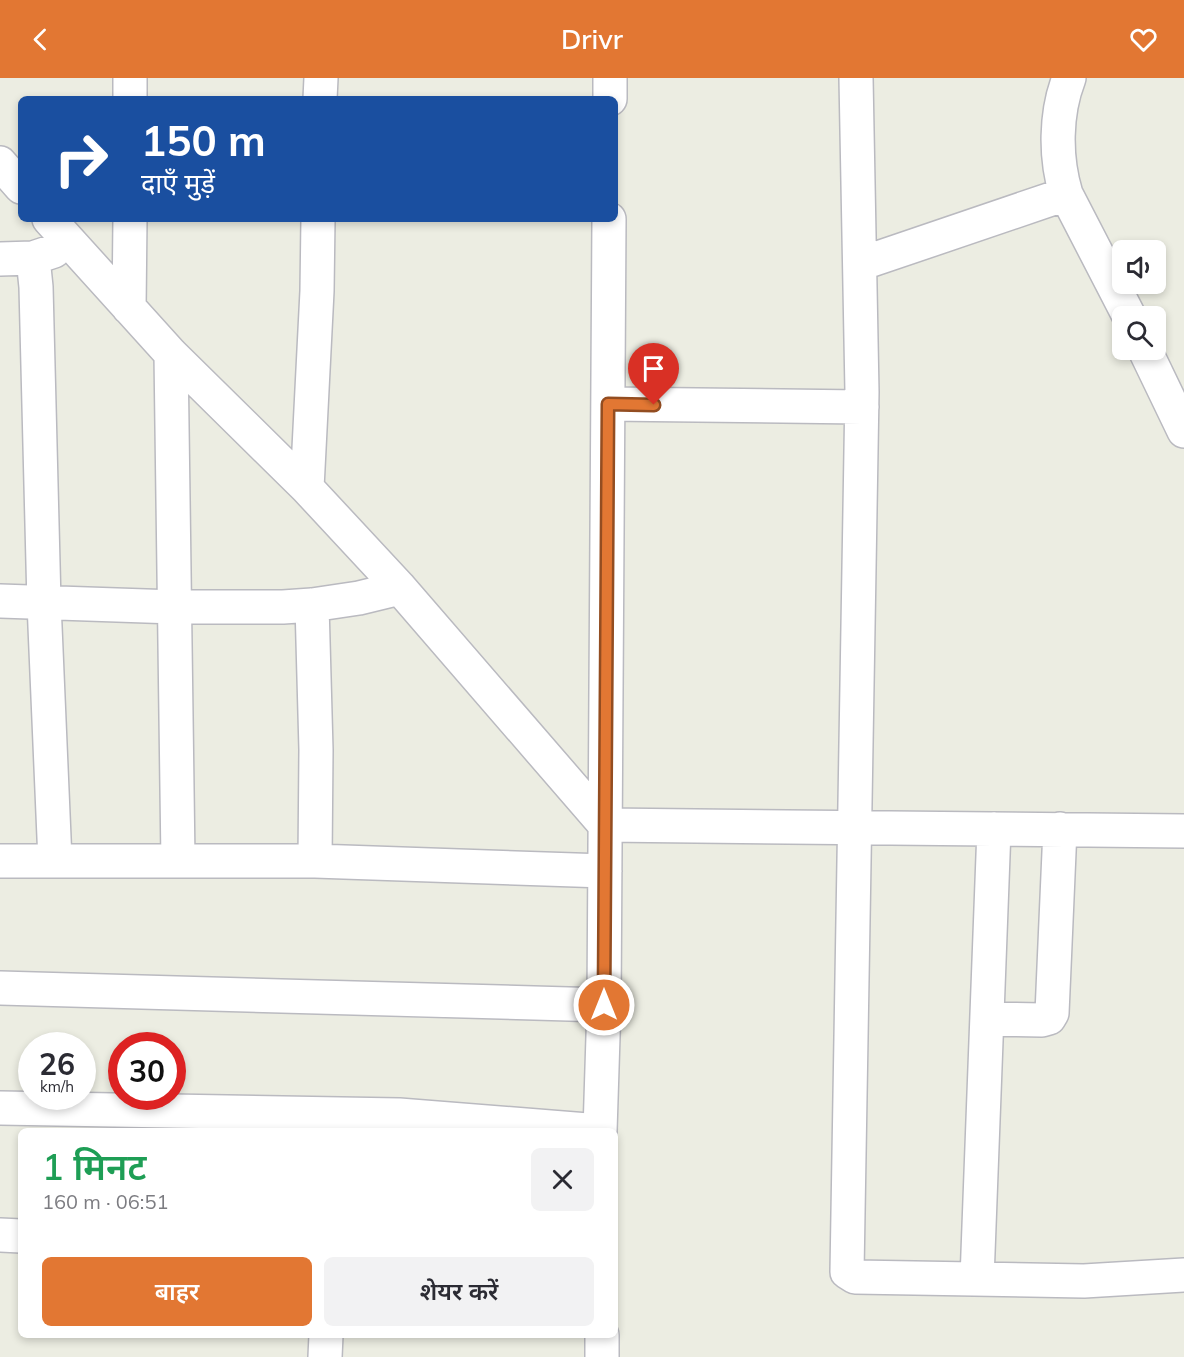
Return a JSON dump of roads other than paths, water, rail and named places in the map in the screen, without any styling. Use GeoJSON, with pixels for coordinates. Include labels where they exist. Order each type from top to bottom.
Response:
{"type":"FeatureCollection","features":[{"type":"Feature","properties":{"kind":"street"},"geometry":{"type":"LineString","coordinates":[[130,78],[130,96]]}},
{"type":"Feature","properties":{"kind":"street"},"geometry":{"type":"LineString","coordinates":[[320,96],[321,78]]}},
{"type":"Feature","properties":{"kind":"street"},"geometry":{"type":"LineString","coordinates":[[610,78],[610,96]]}},
{"type":"Feature","properties":{"kind":"street"},"geometry":{"type":"LineString","coordinates":[[856,78],[862,407],[847,1272],[855,1277],[1084,1281],[1184,1275]]}},
{"type":"Feature","properties":{"kind":"street"},"geometry":{"type":"LineString","coordinates":[[1069,78],[1060,107],[1058,160],[1066,194],[1124,306]]}},
{"type":"Feature","properties":{"kind":"street"},"geometry":{"type":"LineString","coordinates":[[0,163],[18,184]]}},
{"type":"Feature","properties":{"kind":"street"},"geometry":{"type":"LineString","coordinates":[[860,264],[1066,194]]}},
{"type":"Feature","properties":{"kind":"street"},"geometry":{"type":"LineString","coordinates":[[52,222],[171,354],[307,488],[400,588],[605,825],[1184,831]]}},
{"type":"Feature","properties":{"kind":"street"},"geometry":{"type":"LineString","coordinates":[[129,308],[130,222]]}},
{"type":"Feature","properties":{"kind":"street"},"geometry":{"type":"LineString","coordinates":[[307,488],[314,362],[318,222]]}},
{"type":"Feature","properties":{"kind":"street"},"geometry":{"type":"LineString","coordinates":[[600,1128],[604,1005],[609,222]]}},
{"type":"Feature","properties":{"kind":"street"},"geometry":{"type":"LineString","coordinates":[[0,259],[33,258],[72,245]]}},
{"type":"Feature","properties":{"kind":"street"},"geometry":{"type":"LineString","coordinates":[[33,258],[36,287],[44,603],[55,861]]}},
{"type":"Feature","properties":{"kind":"street"},"geometry":{"type":"LineString","coordinates":[[171,354],[178,861]]}},
{"type":"Feature","properties":{"kind":"street"},"geometry":{"type":"LineString","coordinates":[[1150,360],[1184,431]]}},
{"type":"Feature","properties":{"kind":"street"},"geometry":{"type":"LineString","coordinates":[[608,404],[862,407]]}},
{"type":"Feature","properties":{"kind":"street"},"geometry":{"type":"LineString","coordinates":[[0,602],[175,607],[312,605],[359,598],[400,588]]}},
{"type":"Feature","properties":{"kind":"street"},"geometry":{"type":"LineString","coordinates":[[312,605],[316,750],[315,861]]}},
{"type":"Feature","properties":{"kind":"street"},"geometry":{"type":"LineString","coordinates":[[977,1279],[994,829]]}},
{"type":"Feature","properties":{"kind":"street"},"geometry":{"type":"LineString","coordinates":[[987,1019],[1046,1019],[1052,1013],[1060,830]]}},
{"type":"Feature","properties":{"kind":"street"},"geometry":{"type":"LineString","coordinates":[[0,861],[315,861],[605,871]]}},
{"type":"Feature","properties":{"kind":"street"},"geometry":{"type":"LineString","coordinates":[[0,988],[604,1005]]}},
{"type":"Feature","properties":{"kind":"street"},"geometry":{"type":"LineString","coordinates":[[0,1108],[399,1115],[562,1128]]}},
{"type":"Feature","properties":{"kind":"street"},"geometry":{"type":"LineString","coordinates":[[0,1235],[18,1236]]}},
{"type":"Feature","properties":{"kind":"street"},"geometry":{"type":"LineString","coordinates":[[325,1357],[326,1338]]}},
{"type":"Feature","properties":{"kind":"street"},"geometry":{"type":"LineString","coordinates":[[602,1338],[602,1357]]}}]}
